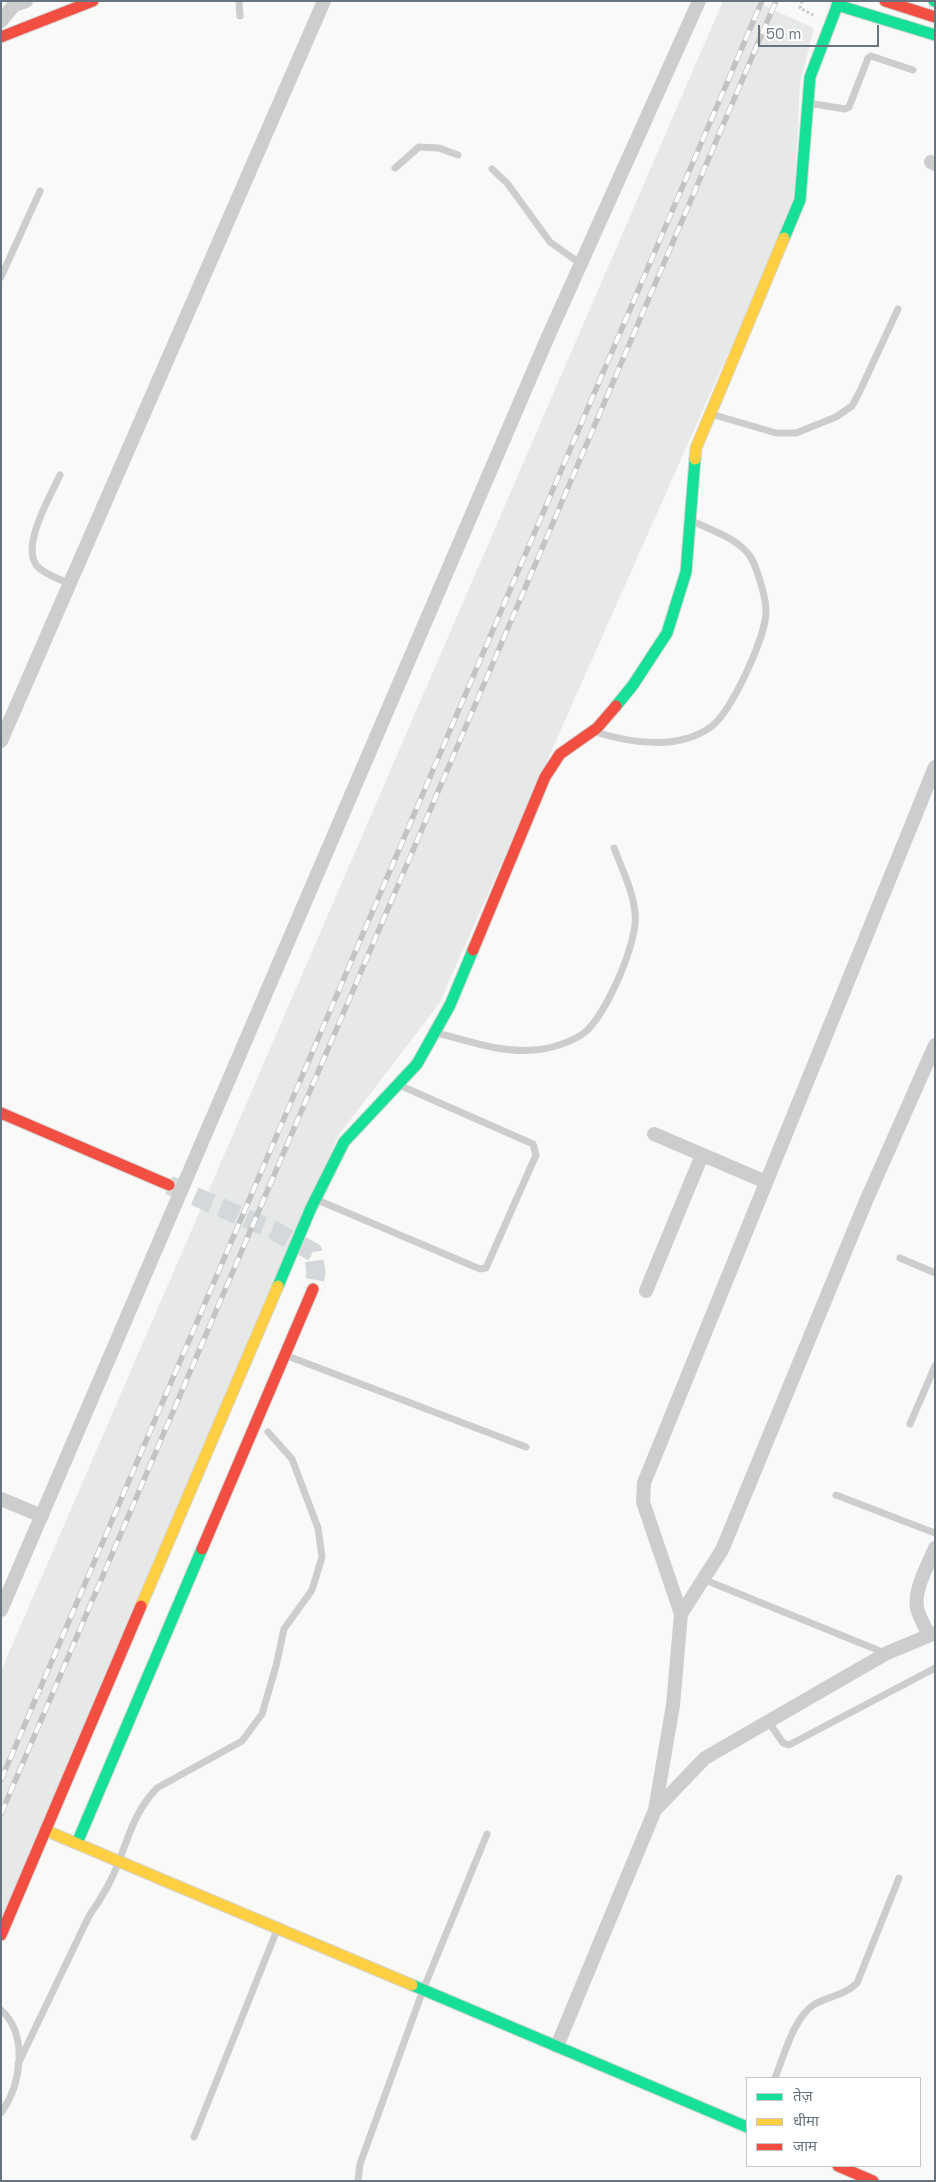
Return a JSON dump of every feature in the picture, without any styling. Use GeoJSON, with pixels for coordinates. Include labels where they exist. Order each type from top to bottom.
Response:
{"type":"FeatureCollection","features":[{"type":"Feature","properties":{"kind":"main road"},"geometry":{"type":"LineString","coordinates":[[6,35],[93,1]]}},
{"type":"Feature","properties":{"kind":"main road"},"geometry":{"type":"LineString","coordinates":[[885,1],[935,17]]}},
{"type":"Feature","properties":{"kind":"main road"},"geometry":{"type":"LineString","coordinates":[[1,1935],[315,1199],[344,1142],[417,1064],[450,1005],[545,777],[560,754],[592,732],[633,684],[667,633],[686,572],[696,448],[800,200],[810,77],[838,3],[935,35]]}},
{"type":"Feature","properties":{"kind":"main road"},"geometry":{"type":"LineString","coordinates":[[1,1113],[169,1185]]}},
{"type":"Feature","properties":{"kind":"main road"},"geometry":{"type":"LineString","coordinates":[[77,1843],[313,1289]]}},
{"type":"Feature","properties":{"kind":"main road"},"geometry":{"type":"LineString","coordinates":[[47,1830],[746,2127]]}},
{"type":"Feature","properties":{"kind":"main road"},"geometry":{"type":"LineString","coordinates":[[840,2167],[873,2181]]}},
{"type":"Feature","properties":{"kind":"street"},"geometry":{"type":"LineString","coordinates":[[1,21],[14,5],[26,1]]}},
{"type":"Feature","properties":{"kind":"street"},"geometry":{"type":"LineString","coordinates":[[1,741],[324,1]]}},
{"type":"Feature","properties":{"kind":"street"},"geometry":{"type":"LineString","coordinates":[[1,1610],[581,264],[699,1]]}},
{"type":"Feature","properties":{"kind":"street"},"geometry":{"type":"LineString","coordinates":[[557,2046],[655,1810],[672,1705],[681,1614],[643,1502],[644,1483],[935,767]]}},
{"type":"Feature","properties":{"kind":"street"},"geometry":{"type":"LineString","coordinates":[[681,1614],[705,1580],[722,1550],[866,1201],[935,1045]]}},
{"type":"Feature","properties":{"kind":"street"},"geometry":{"type":"LineString","coordinates":[[654,1134],[766,1182]]}},
{"type":"Feature","properties":{"kind":"street"},"geometry":{"type":"LineString","coordinates":[[646,1291],[702,1155]]}},
{"type":"Feature","properties":{"kind":"street"},"geometry":{"type":"LineString","coordinates":[[1,1499],[42,1516]]}},
{"type":"Feature","properties":{"kind":"street"},"geometry":{"type":"LineString","coordinates":[[655,1810],[705,1758],[888,1653],[932,1633],[917,1608],[920,1586],[935,1548]]}},
{"type":"Feature","properties":{"kind":"lane"},"geometry":{"type":"LineString","coordinates":[[239,1],[240,16]]}},
{"type":"Feature","properties":{"kind":"lane"},"geometry":{"type":"LineString","coordinates":[[808,103],[845,109],[849,106],[870,56],[913,70]]}},
{"type":"Feature","properties":{"kind":"lane"},"geometry":{"type":"LineString","coordinates":[[395,168],[419,146],[439,148],[458,155]]}},
{"type":"Feature","properties":{"kind":"lane"},"geometry":{"type":"LineString","coordinates":[[492,169],[507,183],[550,242],[581,264]]}},
{"type":"Feature","properties":{"kind":"lane"},"geometry":{"type":"LineString","coordinates":[[1,277],[40,191]]}},
{"type":"Feature","properties":{"kind":"lane"},"geometry":{"type":"LineString","coordinates":[[711,414],[776,433],[796,434],[836,417],[852,406],[858,396],[898,310]]}},
{"type":"Feature","properties":{"kind":"lane"},"geometry":{"type":"LineString","coordinates":[[60,475],[32,536],[31,550],[33,560],[38,568],[69,584]]}},
{"type":"Feature","properties":{"kind":"lane"},"geometry":{"type":"LineString","coordinates":[[592,732],[638,742],[659,742],[686,738],[712,726],[726,711],[761,640],[766,609],[758,576],[750,557],[740,546],[724,536],[689,520]]}},
{"type":"Feature","properties":{"kind":"lane"},"geometry":{"type":"LineString","coordinates":[[434,1032],[504,1050],[534,1050],[558,1045],[584,1033],[597,1020],[609,998],[635,938],[636,914],[630,891],[614,848]]}},
{"type":"Feature","properties":{"kind":"lane"},"geometry":{"type":"LineString","coordinates":[[315,1199],[480,1269],[486,1268],[536,1155],[536,1150],[533,1144],[398,1085]]}},
{"type":"Feature","properties":{"kind":"lane"},"geometry":{"type":"LineString","coordinates":[[900,1258],[935,1273]]}},
{"type":"Feature","properties":{"kind":"lane"},"geometry":{"type":"LineString","coordinates":[[285,1355],[526,1447]]}},
{"type":"Feature","properties":{"kind":"lane"},"geometry":{"type":"LineString","coordinates":[[910,1424],[935,1366]]}},
{"type":"Feature","properties":{"kind":"lane"},"geometry":{"type":"LineString","coordinates":[[18,2064],[89,1916],[103,1896],[119,1861],[127,1835],[146,1799],[157,1788],[242,1741],[262,1714],[276,1666],[284,1629],[312,1590],[322,1557],[318,1528],[292,1459],[268,1432]]}},
{"type":"Feature","properties":{"kind":"lane"},"geometry":{"type":"LineString","coordinates":[[836,1495],[935,1533]]}},
{"type":"Feature","properties":{"kind":"lane"},"geometry":{"type":"LineString","coordinates":[[705,1580],[888,1653]]}},
{"type":"Feature","properties":{"kind":"lane"},"geometry":{"type":"LineString","coordinates":[[768,1721],[783,1743],[789,1745],[935,1668]]}},
{"type":"Feature","properties":{"kind":"lane"},"geometry":{"type":"LineString","coordinates":[[358,2181],[360,2164],[423,1990],[488,1834]]}},
{"type":"Feature","properties":{"kind":"lane"},"geometry":{"type":"LineString","coordinates":[[775,2077],[801,2014],[817,2003],[843,1993],[858,1983],[899,1878]]}},
{"type":"Feature","properties":{"kind":"lane"},"geometry":{"type":"LineString","coordinates":[[194,2137],[277,1928]]}},
{"type":"Feature","properties":{"kind":"lane"},"geometry":{"type":"LineString","coordinates":[[1,2010],[16,2030],[20,2050],[7,2104],[1,2113]]}},
{"type":"Feature","properties":{"kind":"shaded area"},"geometry":{"type":"Polygon","coordinates":[[[723,1],[754,1],[814,28],[800,84],[794,205],[439,1004],[338,1136],[1,1923],[1,1671],[723,1]]]}},
{"type":"Feature","properties":{"kind":"tunnel"},"geometry":{"type":"LineString","coordinates":[[169,1185],[273,1230],[313,1252],[316,1273],[313,1289]]}},
{"type":"Feature","properties":{"kind":"railway"},"geometry":{"type":"LineString","coordinates":[[1,1780],[762,1]]}},
{"type":"Feature","properties":{"kind":"railway"},"geometry":{"type":"LineString","coordinates":[[1,1814],[776,1]]}},
{"type":"Feature","properties":{"kind":"traffic: fast"},"geometry":{"type":"LineString","coordinates":[[784,238],[800,200],[810,77],[839,1]]}},
{"type":"Feature","properties":{"kind":"traffic: fast"},"geometry":{"type":"LineString","coordinates":[[837,5],[935,35]]}},
{"type":"Feature","properties":{"kind":"traffic: fast"},"geometry":{"type":"LineString","coordinates":[[616,706],[633,685],[667,633],[686,572],[695,459]]}},
{"type":"Feature","properties":{"kind":"traffic: fast"},"geometry":{"type":"LineString","coordinates":[[278,1286],[311,1208],[344,1142],[417,1064],[450,1005],[473,950]]}},
{"type":"Feature","properties":{"kind":"traffic: fast"},"geometry":{"type":"LineString","coordinates":[[77,1843],[202,1549]]}},
{"type":"Feature","properties":{"kind":"traffic: fast"},"geometry":{"type":"LineString","coordinates":[[412,1985],[746,2127]]}},
{"type":"Feature","properties":{"kind":"traffic: slow"},"geometry":{"type":"LineString","coordinates":[[695,459],[696,448],[784,238]]}},
{"type":"Feature","properties":{"kind":"traffic: slow"},"geometry":{"type":"LineString","coordinates":[[141,1606],[278,1286]]}},
{"type":"Feature","properties":{"kind":"traffic: slow"},"geometry":{"type":"LineString","coordinates":[[47,1831],[412,1985]]}},
{"type":"Feature","properties":{"kind":"traffic: jam"},"geometry":{"type":"LineString","coordinates":[[1,37],[93,1]]}},
{"type":"Feature","properties":{"kind":"traffic: jam"},"geometry":{"type":"LineString","coordinates":[[885,1],[935,17]]}},
{"type":"Feature","properties":{"kind":"traffic: jam"},"geometry":{"type":"LineString","coordinates":[[473,950],[545,777],[560,754],[597,728],[616,706]]}},
{"type":"Feature","properties":{"kind":"traffic: jam"},"geometry":{"type":"LineString","coordinates":[[1,1113],[169,1185]]}},
{"type":"Feature","properties":{"kind":"traffic: jam"},"geometry":{"type":"LineString","coordinates":[[202,1549],[313,1289]]}},
{"type":"Feature","properties":{"kind":"traffic: jam"},"geometry":{"type":"LineString","coordinates":[[1,1935],[141,1606]]}},
{"type":"Feature","properties":{"kind":"traffic: jam"},"geometry":{"type":"LineString","coordinates":[[840,2167],[873,2181]]}}]}
